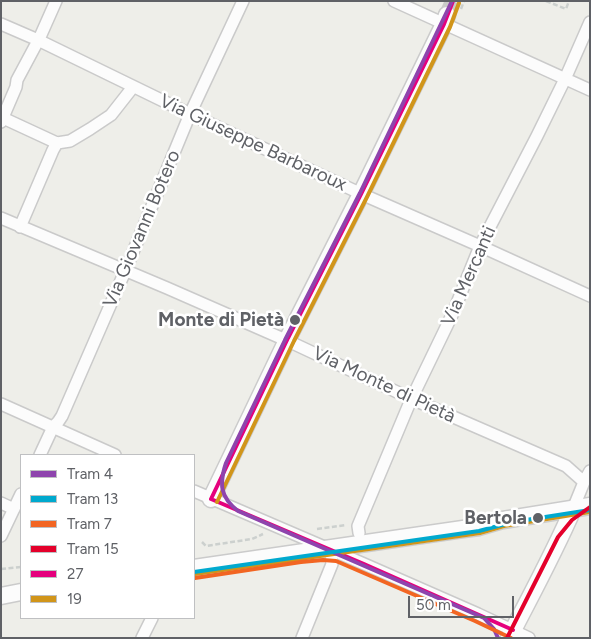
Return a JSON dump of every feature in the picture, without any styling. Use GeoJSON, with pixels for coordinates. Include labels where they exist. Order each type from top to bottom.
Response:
{"type":"FeatureCollection","features":[{"type":"Feature","properties":{"kind":"street"},"geometry":{"type":"LineString","coordinates":[[56,1],[17,80],[16,87],[2,120],[57,143],[70,141],[111,115],[134,88]]}},
{"type":"Feature","properties":{"kind":"street","name":"Via Giovanni Botero"},"geometry":{"type":"LineString","coordinates":[[40,454],[53,427],[62,416],[190,114],[243,1]]}},
{"type":"Feature","properties":{"kind":"street"},"geometry":{"type":"LineString","coordinates":[[394,1],[446,19],[590,90]]}},
{"type":"Feature","properties":{"kind":"street"},"geometry":{"type":"LineString","coordinates":[[211,499],[287,340],[361,194],[446,19]]}},
{"type":"Feature","properties":{"kind":"street","name":"Via Mercanti"},"geometry":{"type":"LineString","coordinates":[[353,529],[358,526],[412,399],[449,322],[480,246],[538,136],[590,22]]}},
{"type":"Feature","properties":{"kind":"street","name":"Via Giuseppe Barbaroux"},"geometry":{"type":"LineString","coordinates":[[1,24],[361,194],[590,296]]}},
{"type":"Feature","properties":{"kind":"street"},"geometry":{"type":"LineString","coordinates":[[20,227],[57,143]]}},
{"type":"Feature","properties":{"kind":"street","name":"Via Monte di Pietà"},"geometry":{"type":"LineString","coordinates":[[1,218],[287,340],[412,399],[566,466],[584,482]]}},
{"type":"Feature","properties":{"kind":"street"},"geometry":{"type":"LineString","coordinates":[[1,404],[113,454]]}},
{"type":"Feature","properties":{"kind":"street"},"geometry":{"type":"LineString","coordinates":[[511,634],[546,566],[590,471]]}},
{"type":"Feature","properties":{"kind":"street"},"geometry":{"type":"LineString","coordinates":[[195,491],[481,615],[511,634],[529,638]]}},
{"type":"Feature","properties":{"kind":"street"},"geometry":{"type":"LineString","coordinates":[[1,536],[20,496]]}},
{"type":"Feature","properties":{"kind":"street"},"geometry":{"type":"LineString","coordinates":[[1,503],[14,509]]}},
{"type":"Feature","properties":{"kind":"street"},"geometry":{"type":"LineString","coordinates":[[195,568],[463,529],[503,520],[590,506]]}},
{"type":"Feature","properties":{"kind":"street"},"geometry":{"type":"LineString","coordinates":[[328,548],[353,529],[432,523],[463,529]]}},
{"type":"Feature","properties":{"kind":"street"},"geometry":{"type":"LineString","coordinates":[[302,638],[332,564],[328,548]]}},
{"type":"Feature","properties":{"kind":"street"},"geometry":{"type":"LineString","coordinates":[[1,596],[20,592]]}},
{"type":"Feature","properties":{"kind":"street"},"geometry":{"type":"LineString","coordinates":[[142,638],[152,619]]}},
{"type":"Feature","properties":{"kind":"path"},"geometry":{"type":"LineString","coordinates":[[546,1],[566,9],[569,1]]}},
{"type":"Feature","properties":{"kind":"path"},"geometry":{"type":"LineString","coordinates":[[313,530],[353,529]]}},
{"type":"Feature","properties":{"kind":"path"},"geometry":{"type":"LineString","coordinates":[[202,542],[206,546],[252,539],[267,533]]}},
{"type":"Feature","properties":{"kind":"path"},"geometry":{"type":"LineString","coordinates":[[1,569],[20,568]]}},
{"type":"Feature","properties":{"kind":"tunnel"},"geometry":{"type":"LineString","coordinates":[[447,15],[453,1]]}},
{"type":"Feature","properties":{"kind":"tram line","name":"4"},"geometry":{"type":"LineString","coordinates":[[452,1],[360,193],[285,340],[226,463],[222,484],[224,495],[238,511],[484,618],[494,629],[498,638]]}},
{"type":"Feature","properties":{"kind":"tram line","name":"15"},"geometry":{"type":"LineString","coordinates":[[507,638],[558,537],[572,520],[590,507]]}},
{"type":"Feature","properties":{"kind":"tram line","name":"13"},"geometry":{"type":"LineString","coordinates":[[195,572],[479,531],[513,522],[590,510]]}},
{"type":"Feature","properties":{"kind":"tram line","name":"7"},"geometry":{"type":"LineString","coordinates":[[195,578],[301,562],[336,561],[511,638]]}},
{"type":"Feature","properties":{"kind":"transit line","name":"27"},"geometry":{"type":"LineString","coordinates":[[211,499],[288,338],[444,24],[453,1]]}},
{"type":"Feature","properties":{"kind":"transit line","name":"19"},"geometry":{"type":"LineString","coordinates":[[217,502],[294,341],[450,27],[459,3]]}},
{"type":"Feature","properties":{"kind":"transit line","name":"27"},"geometry":{"type":"LineString","coordinates":[[211,499],[513,630]]}},
{"type":"Feature","properties":{"kind":"transit line","name":"19"},"geometry":{"type":"LineString","coordinates":[[195,574],[480,533],[504,526],[590,512]]}},
{"type":"Feature","properties":{"kind":"place","name":"Monte di Pietà"},"geometry":{"type":"Point","coordinates":[295,320]}},
{"type":"Feature","properties":{"kind":"place","name":"Bertola"},"geometry":{"type":"Point","coordinates":[538,518]}}]}
